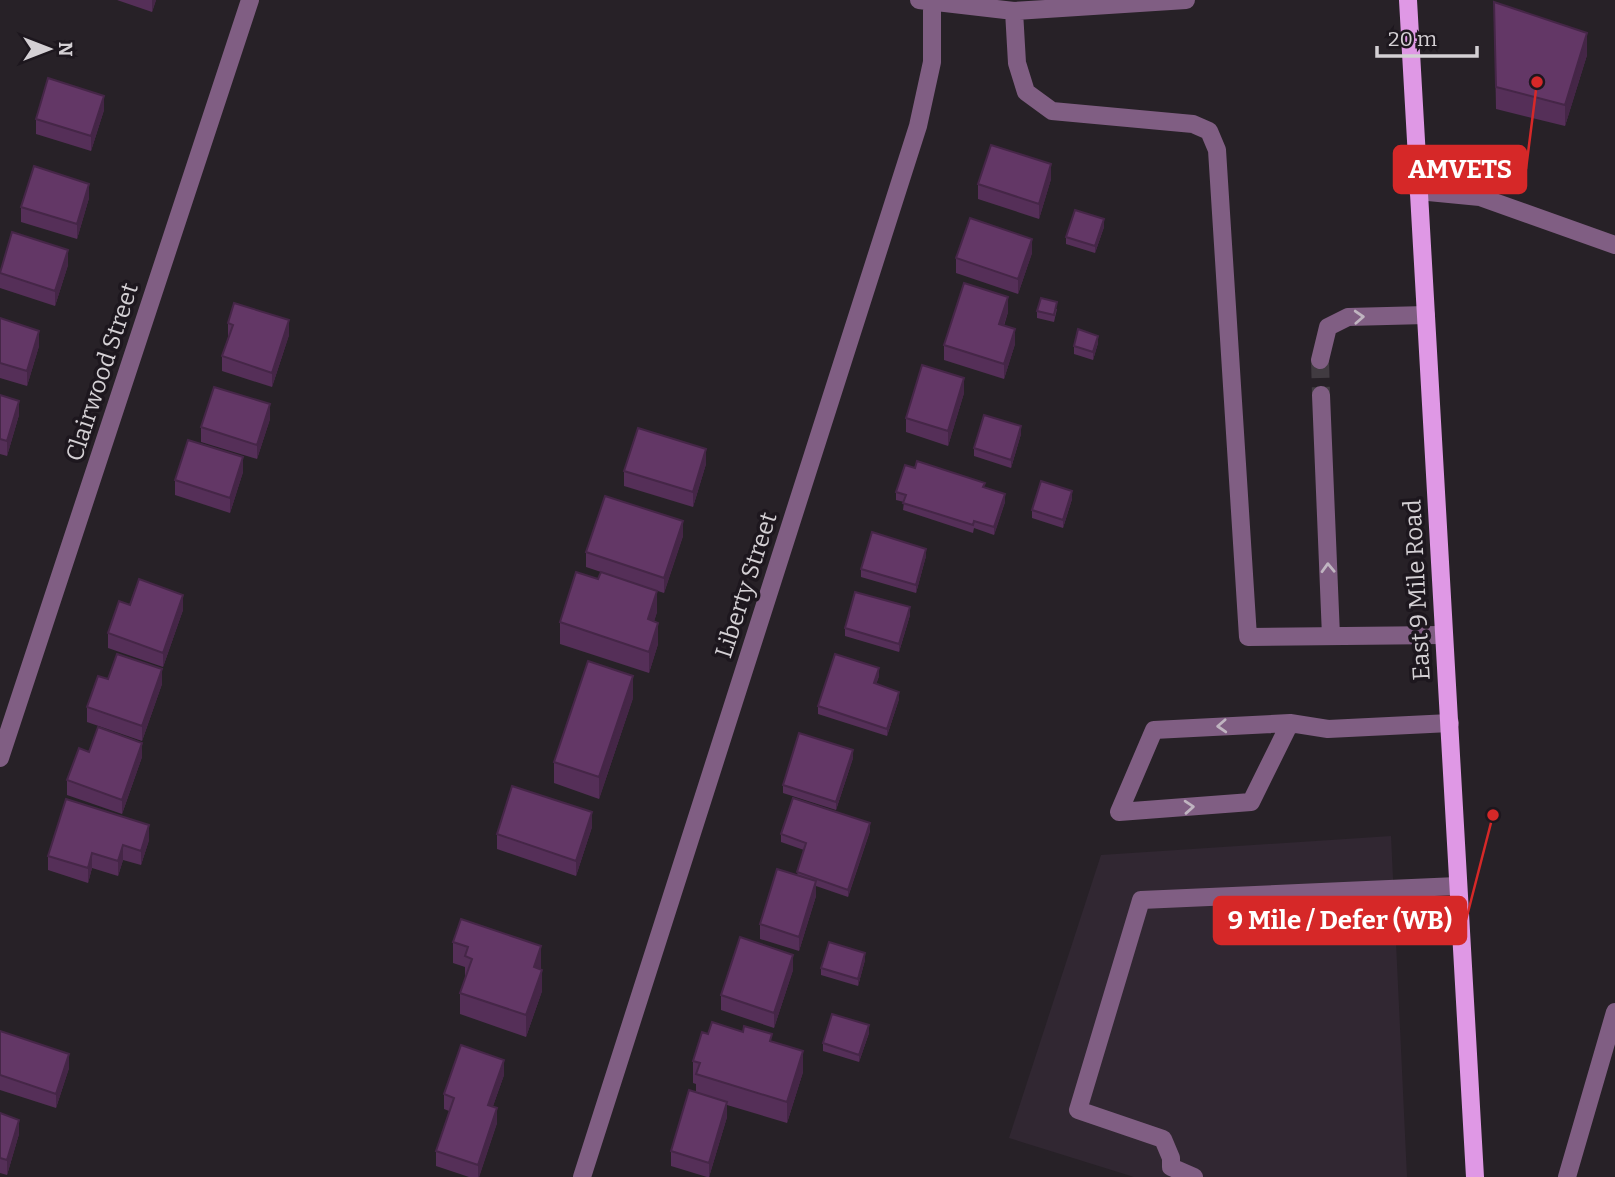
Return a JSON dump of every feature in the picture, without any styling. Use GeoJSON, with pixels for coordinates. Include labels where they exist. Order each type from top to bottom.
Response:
{"type":"FeatureCollection","features":[{"type":"Feature","properties":{"kind":"main road","name":"East 9 Mile Road"},"geometry":{"type":"LineString","coordinates":[[1408,0],[1475,1177]]}},
{"type":"Feature","properties":{"kind":"street","name":"Clairwood Street"},"geometry":{"type":"LineString","coordinates":[[0,758],[250,0]]}},
{"type":"Feature","properties":{"kind":"street"},"geometry":{"type":"LineString","coordinates":[[925,2],[1014,11],[1186,0]]}},
{"type":"Feature","properties":{"kind":"street","name":"Liberty Street"},"geometry":{"type":"LineString","coordinates":[[582,1177],[918,127],[932,62],[925,2]]}},
{"type":"Feature","properties":{"kind":"street"},"geometry":{"type":"LineString","coordinates":[[1014,11],[1017,63],[1026,92],[1052,111],[1193,124],[1209,131],[1217,150],[1248,637],[1443,635]]}},
{"type":"Feature","properties":{"kind":"street"},"geometry":{"type":"LineString","coordinates":[[1418,191],[1480,197],[1615,246]]}},
{"type":"Feature","properties":{"kind":"street"},"geometry":{"type":"LineString","coordinates":[[1320,360],[1328,327],[1348,317],[1426,315]]}},
{"type":"Feature","properties":{"kind":"street"},"geometry":{"type":"LineString","coordinates":[[1321,395],[1331,636]]}},
{"type":"Feature","properties":{"kind":"street"},"geometry":{"type":"LineString","coordinates":[[1290,723],[1251,802],[1119,812],[1154,730],[1290,723],[1328,729],[1450,723]]}},
{"type":"Feature","properties":{"kind":"street"},"geometry":{"type":"LineString","coordinates":[[1194,1177],[1171,1167],[1171,1158],[1163,1139],[1078,1110],[1141,901],[1457,886]]}},
{"type":"Feature","properties":{"kind":"street"},"geometry":{"type":"LineString","coordinates":[[1567,1177],[1615,1012]]}},
{"type":"Feature","properties":{"kind":"shaded area"},"geometry":{"type":"Polygon","coordinates":[[[1391,836],[1407,1177],[1134,1177],[1009,1138],[1101,855],[1391,836]]]}},
{"type":"Feature","properties":{"kind":"building"},"geometry":{"type":"Polygon","coordinates":[[[1494,2],[1587,33],[1565,105],[1496,87],[1494,2]]]}},
{"type":"Feature","properties":{"kind":"building"},"geometry":{"type":"Polygon","coordinates":[[[48,78],[104,96],[91,136],[36,119],[48,78]]]}},
{"type":"Feature","properties":{"kind":"building"},"geometry":{"type":"Polygon","coordinates":[[[991,145],[1051,164],[1039,204],[978,184],[991,145]]]}},
{"type":"Feature","properties":{"kind":"building"},"geometry":{"type":"Polygon","coordinates":[[[34,166],[89,184],[77,224],[21,207],[34,166]]]}},
{"type":"Feature","properties":{"kind":"building"},"geometry":{"type":"Polygon","coordinates":[[[1075,210],[1104,219],[1095,246],[1066,237],[1075,210]]]}},
{"type":"Feature","properties":{"kind":"building"},"geometry":{"type":"Polygon","coordinates":[[[970,218],[1032,239],[1018,279],[956,258],[970,218]]]}},
{"type":"Feature","properties":{"kind":"building"},"geometry":{"type":"Polygon","coordinates":[[[12,232],[68,250],[55,291],[0,273],[12,232]]]}},
{"type":"Feature","properties":{"kind":"building"},"geometry":{"type":"Polygon","coordinates":[[[964,283],[1008,297],[999,324],[1015,329],[1004,364],[944,345],[964,283]]]}},
{"type":"Feature","properties":{"kind":"building"},"geometry":{"type":"Polygon","coordinates":[[[1041,298],[1057,302],[1054,315],[1037,311],[1041,298]]]}},
{"type":"Feature","properties":{"kind":"building"},"geometry":{"type":"Polygon","coordinates":[[[234,303],[289,320],[272,373],[222,356],[233,325],[228,323],[234,303]]]}},
{"type":"Feature","properties":{"kind":"building"},"geometry":{"type":"Polygon","coordinates":[[[0,318],[39,331],[27,371],[0,363],[0,318]]]}},
{"type":"Feature","properties":{"kind":"building"},"geometry":{"type":"Polygon","coordinates":[[[1078,329],[1098,336],[1093,352],[1074,346],[1078,329]]]}},
{"type":"Feature","properties":{"kind":"building"},"geometry":{"type":"Polygon","coordinates":[[[922,365],[964,378],[948,431],[906,418],[922,365]]]}},
{"type":"Feature","properties":{"kind":"building"},"geometry":{"type":"Polygon","coordinates":[[[214,387],[270,404],[257,445],[201,427],[214,387]]]}},
{"type":"Feature","properties":{"kind":"building"},"geometry":{"type":"Polygon","coordinates":[[[0,395],[19,401],[7,441],[0,439],[0,395]]]}},
{"type":"Feature","properties":{"kind":"building"},"geometry":{"type":"Polygon","coordinates":[[[984,415],[1021,426],[1011,460],[974,448],[984,415]]]}},
{"type":"Feature","properties":{"kind":"building"},"geometry":{"type":"Polygon","coordinates":[[[638,428],[706,449],[693,492],[624,471],[638,428]]]}},
{"type":"Feature","properties":{"kind":"building"},"geometry":{"type":"Polygon","coordinates":[[[188,440],[243,457],[230,498],[175,480],[188,440]]]}},
{"type":"Feature","properties":{"kind":"building"},"geometry":{"type":"Polygon","coordinates":[[[917,461],[985,483],[983,487],[1005,494],[994,527],[974,521],[973,525],[903,503],[906,495],[896,492],[905,465],[915,468],[917,461]]]}},
{"type":"Feature","properties":{"kind":"building"},"geometry":{"type":"Polygon","coordinates":[[[1041,481],[1072,491],[1063,520],[1032,510],[1041,481]]]}},
{"type":"Feature","properties":{"kind":"building"},"geometry":{"type":"Polygon","coordinates":[[[605,496],[683,521],[664,578],[586,552],[605,496]]]}},
{"type":"Feature","properties":{"kind":"building"},"geometry":{"type":"Polygon","coordinates":[[[872,532],[926,549],[916,585],[861,569],[872,532]]]}},
{"type":"Feature","properties":{"kind":"building"},"geometry":{"type":"Polygon","coordinates":[[[576,572],[598,579],[601,572],[657,591],[648,619],[658,623],[649,652],[560,622],[576,572]]]}},
{"type":"Feature","properties":{"kind":"building"},"geometry":{"type":"Polygon","coordinates":[[[139,579],[183,595],[163,653],[108,633],[119,601],[130,605],[139,579]]]}},
{"type":"Feature","properties":{"kind":"building"},"geometry":{"type":"Polygon","coordinates":[[[855,592],[910,607],[899,644],[845,628],[855,592]]]}},
{"type":"Feature","properties":{"kind":"building"},"geometry":{"type":"Polygon","coordinates":[[[117,654],[162,669],[142,726],[87,707],[98,676],[108,679],[117,654]]]}},
{"type":"Feature","properties":{"kind":"building"},"geometry":{"type":"Polygon","coordinates":[[[835,654],[879,668],[874,683],[899,692],[887,729],[818,706],[835,654]]]}},
{"type":"Feature","properties":{"kind":"building"},"geometry":{"type":"Polygon","coordinates":[[[588,661],[633,676],[599,777],[554,762],[588,661]]]}},
{"type":"Feature","properties":{"kind":"building"},"geometry":{"type":"Polygon","coordinates":[[[98,727],[142,743],[122,800],[67,780],[79,748],[89,752],[98,727]]]}},
{"type":"Feature","properties":{"kind":"building"},"geometry":{"type":"Polygon","coordinates":[[[799,733],[853,750],[836,802],[783,785],[799,733]]]}},
{"type":"Feature","properties":{"kind":"building"},"geometry":{"type":"Polygon","coordinates":[[[512,786],[592,812],[576,861],[497,834],[512,786]]]}},
{"type":"Feature","properties":{"kind":"building"},"geometry":{"type":"Polygon","coordinates":[[[793,798],[870,823],[848,890],[797,872],[806,843],[781,834],[793,798]]]}},
{"type":"Feature","properties":{"kind":"building"},"geometry":{"type":"Polygon","coordinates":[[[66,799],[149,825],[141,851],[123,845],[118,861],[92,853],[88,868],[48,856],[66,799]]]}},
{"type":"Feature","properties":{"kind":"building"},"geometry":{"type":"Polygon","coordinates":[[[777,869],[816,881],[799,937],[760,924],[777,869]]]}},
{"type":"Feature","properties":{"kind":"building"},"geometry":{"type":"Polygon","coordinates":[[[461,919],[541,946],[534,967],[542,970],[526,1015],[460,993],[472,959],[465,956],[468,947],[453,942],[461,919]]]}},
{"type":"Feature","properties":{"kind":"building"},"geometry":{"type":"Polygon","coordinates":[[[740,937],[793,955],[774,1013],[721,995],[740,937]]]}},
{"type":"Feature","properties":{"kind":"building"},"geometry":{"type":"Polygon","coordinates":[[[829,942],[865,953],[858,979],[821,968],[829,942]]]}},
{"type":"Feature","properties":{"kind":"building"},"geometry":{"type":"Polygon","coordinates":[[[832,1014],[869,1025],[859,1055],[823,1043],[832,1014]]]}},
{"type":"Feature","properties":{"kind":"building"},"geometry":{"type":"Polygon","coordinates":[[[712,1022],[743,1032],[744,1026],[772,1034],[770,1041],[803,1051],[787,1102],[696,1074],[700,1063],[693,1061],[702,1032],[708,1034],[712,1022]]]}},
{"type":"Feature","properties":{"kind":"building"},"geometry":{"type":"Polygon","coordinates":[[[0,1031],[69,1054],[56,1094],[0,1075],[0,1031]]]}},
{"type":"Feature","properties":{"kind":"building"},"geometry":{"type":"Polygon","coordinates":[[[461,1045],[504,1060],[488,1105],[497,1108],[478,1165],[436,1151],[454,1098],[444,1094],[461,1045]]]}},
{"type":"Feature","properties":{"kind":"building"},"geometry":{"type":"Polygon","coordinates":[[[689,1090],[727,1102],[709,1163],[671,1151],[689,1090]]]}},
{"type":"Feature","properties":{"kind":"building"},"geometry":{"type":"Polygon","coordinates":[[[0,1113],[19,1120],[7,1160],[0,1158],[0,1113]]]}},
{"type":"Feature","properties":{"kind":"tunnel"},"geometry":{"type":"LineString","coordinates":[[1320,360],[1321,395]]}},
{"type":"Feature","properties":{"kind":"place","name":"AMVETS"},"geometry":{"type":"Point","coordinates":[1537,82]}},
{"type":"Feature","properties":{"kind":"place","name":"9 Mile / Defer (WB)"},"geometry":{"type":"Point","coordinates":[1493,815]}}]}
